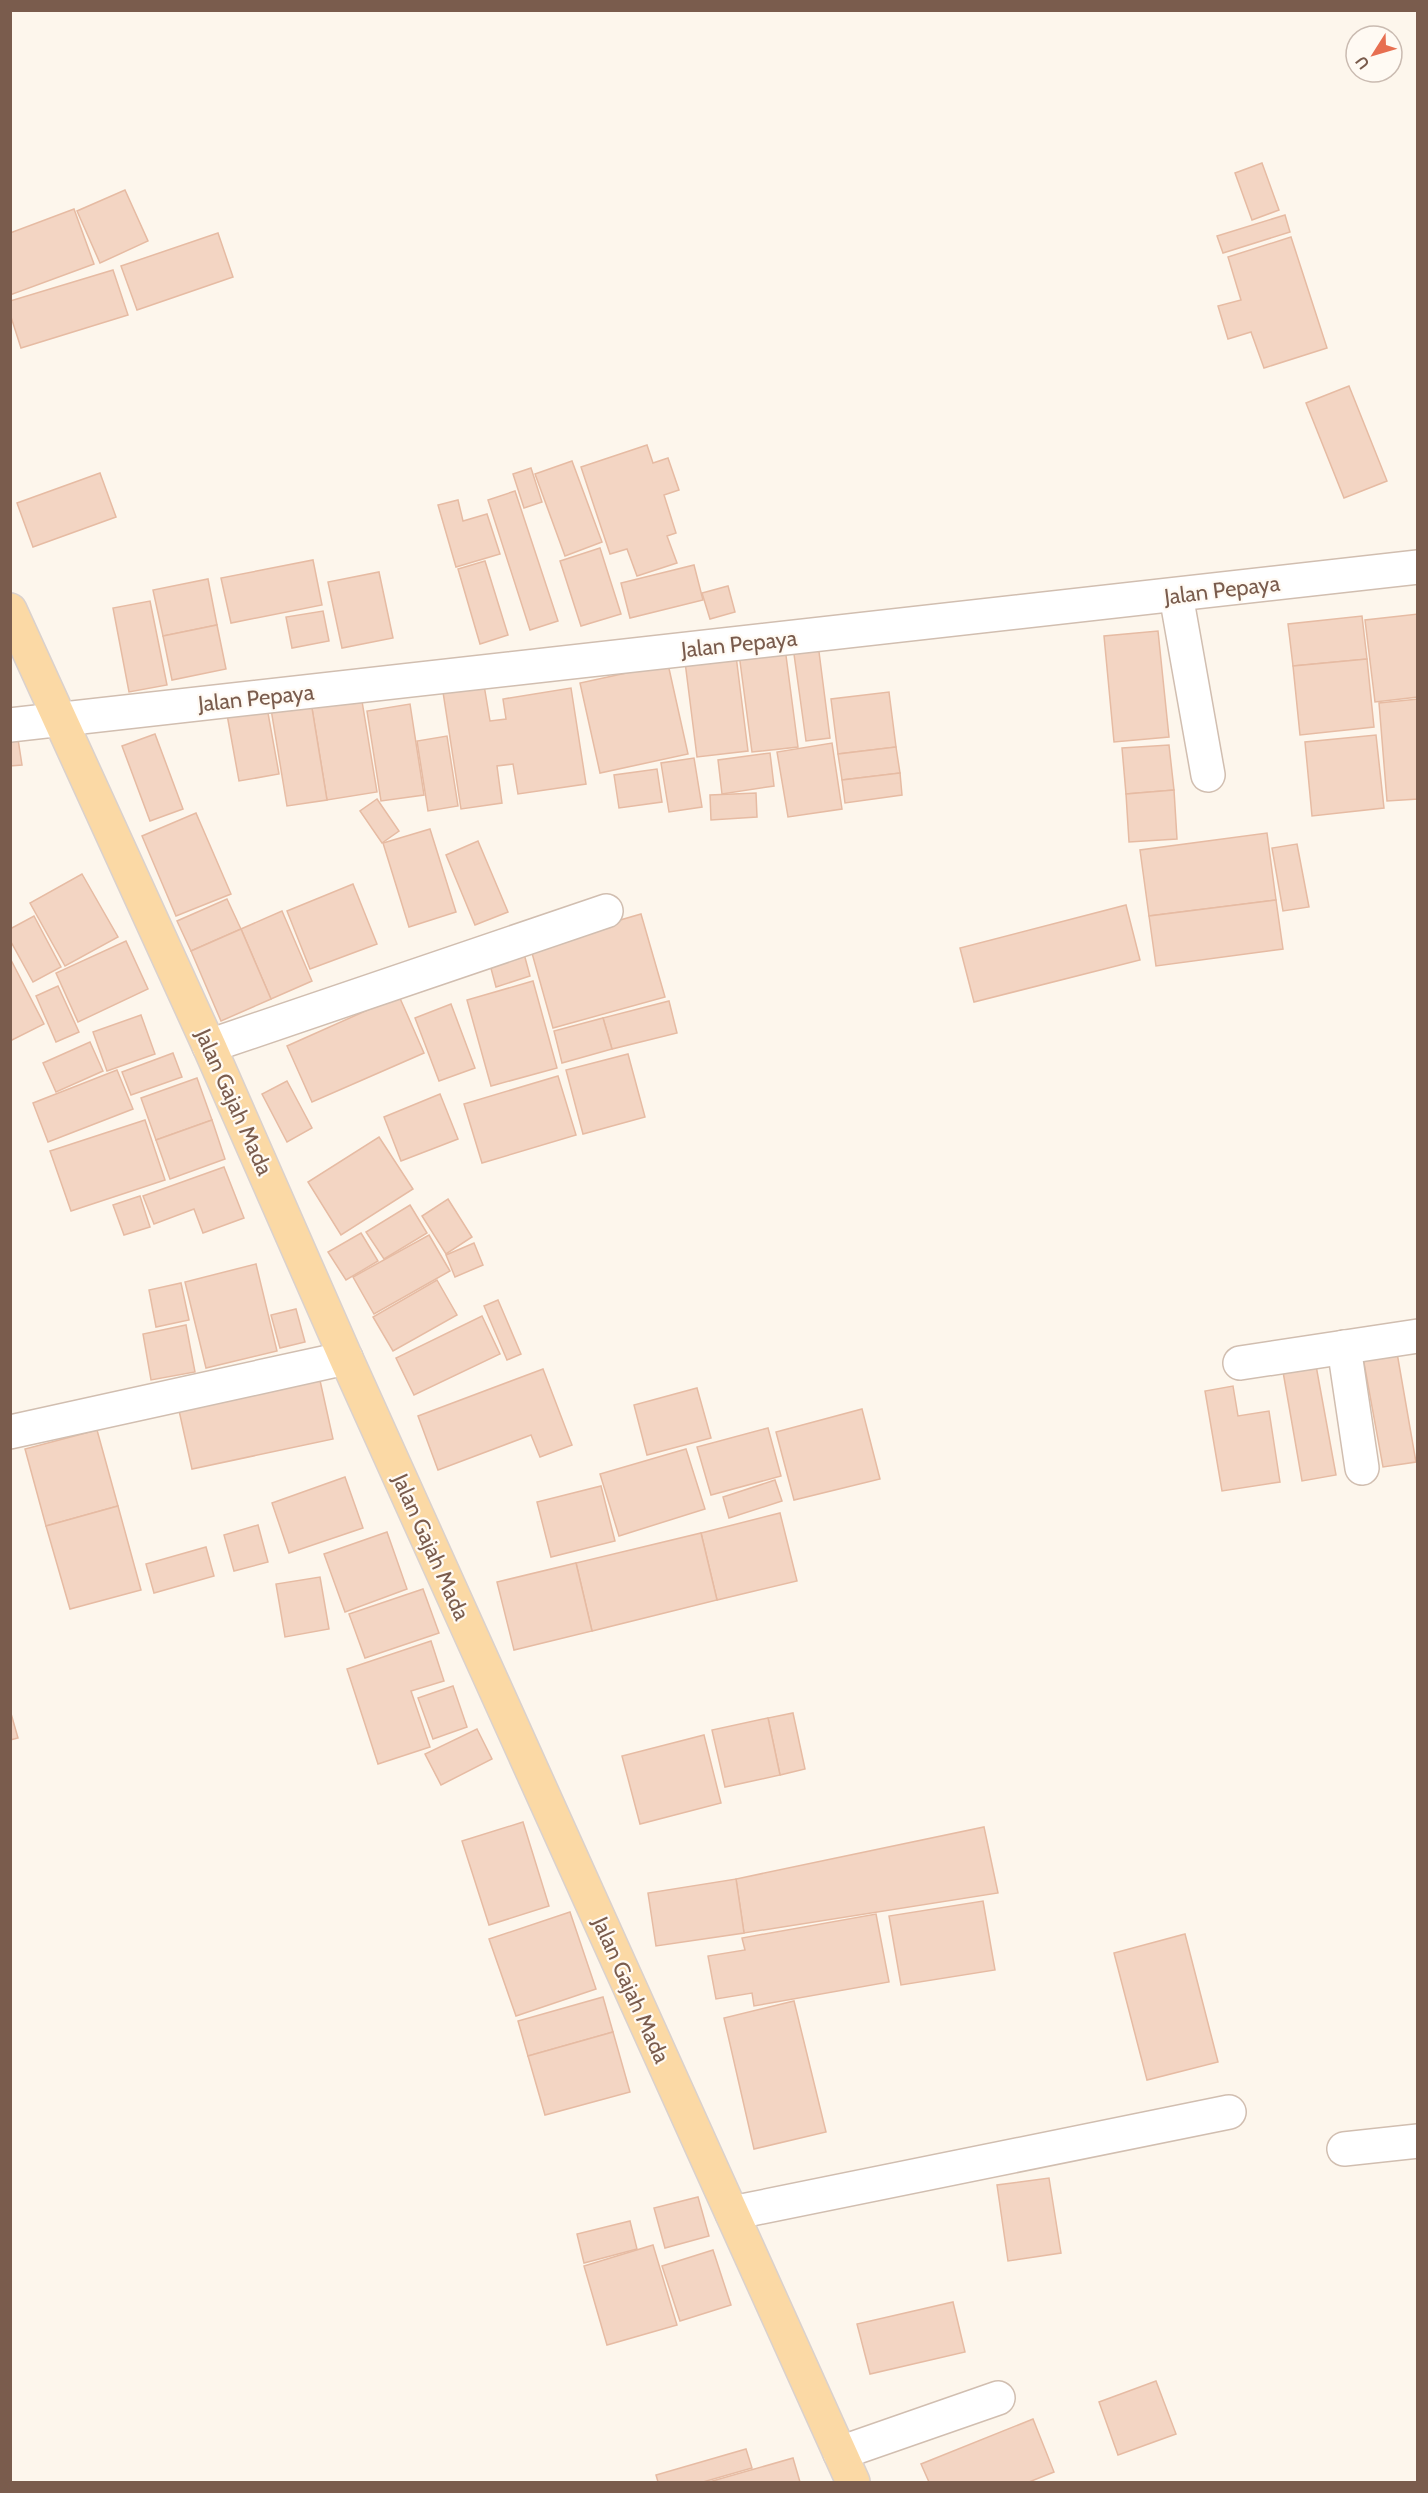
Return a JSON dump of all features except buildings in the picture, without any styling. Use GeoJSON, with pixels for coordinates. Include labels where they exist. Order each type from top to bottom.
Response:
{"type":"FeatureCollection","features":[{"type":"Feature","properties":{"kind":"main road","name":"Jalan Gajah Mada"},"geometry":{"type":"LineString","coordinates":[[10,610],[209,1046],[346,1358],[854,2482]]}},
{"type":"Feature","properties":{"kind":"street","name":"Jalan Pepaya"},"geometry":{"type":"LineString","coordinates":[[10,724],[1418,567]]}},
{"type":"Feature","properties":{"kind":"street"},"geometry":{"type":"LineString","coordinates":[[1176,595],[1208,775]]}},
{"type":"Feature","properties":{"kind":"street"},"geometry":{"type":"LineString","coordinates":[[209,1046],[606,910]]}},
{"type":"Feature","properties":{"kind":"street"},"geometry":{"type":"LineString","coordinates":[[1240,1363],[1418,1336]]}},
{"type":"Feature","properties":{"kind":"street"},"geometry":{"type":"LineString","coordinates":[[1344,1347],[1362,1468]]}},
{"type":"Feature","properties":{"kind":"street"},"geometry":{"type":"LineString","coordinates":[[10,1432],[346,1358]]}},
{"type":"Feature","properties":{"kind":"street"},"geometry":{"type":"LineString","coordinates":[[732,2213],[1229,2112]]}},
{"type":"Feature","properties":{"kind":"street"},"geometry":{"type":"LineString","coordinates":[[1344,2149],[1418,2141]]}},
{"type":"Feature","properties":{"kind":"street"},"geometry":{"type":"LineString","coordinates":[[840,2453],[998,2398]]}}]}
